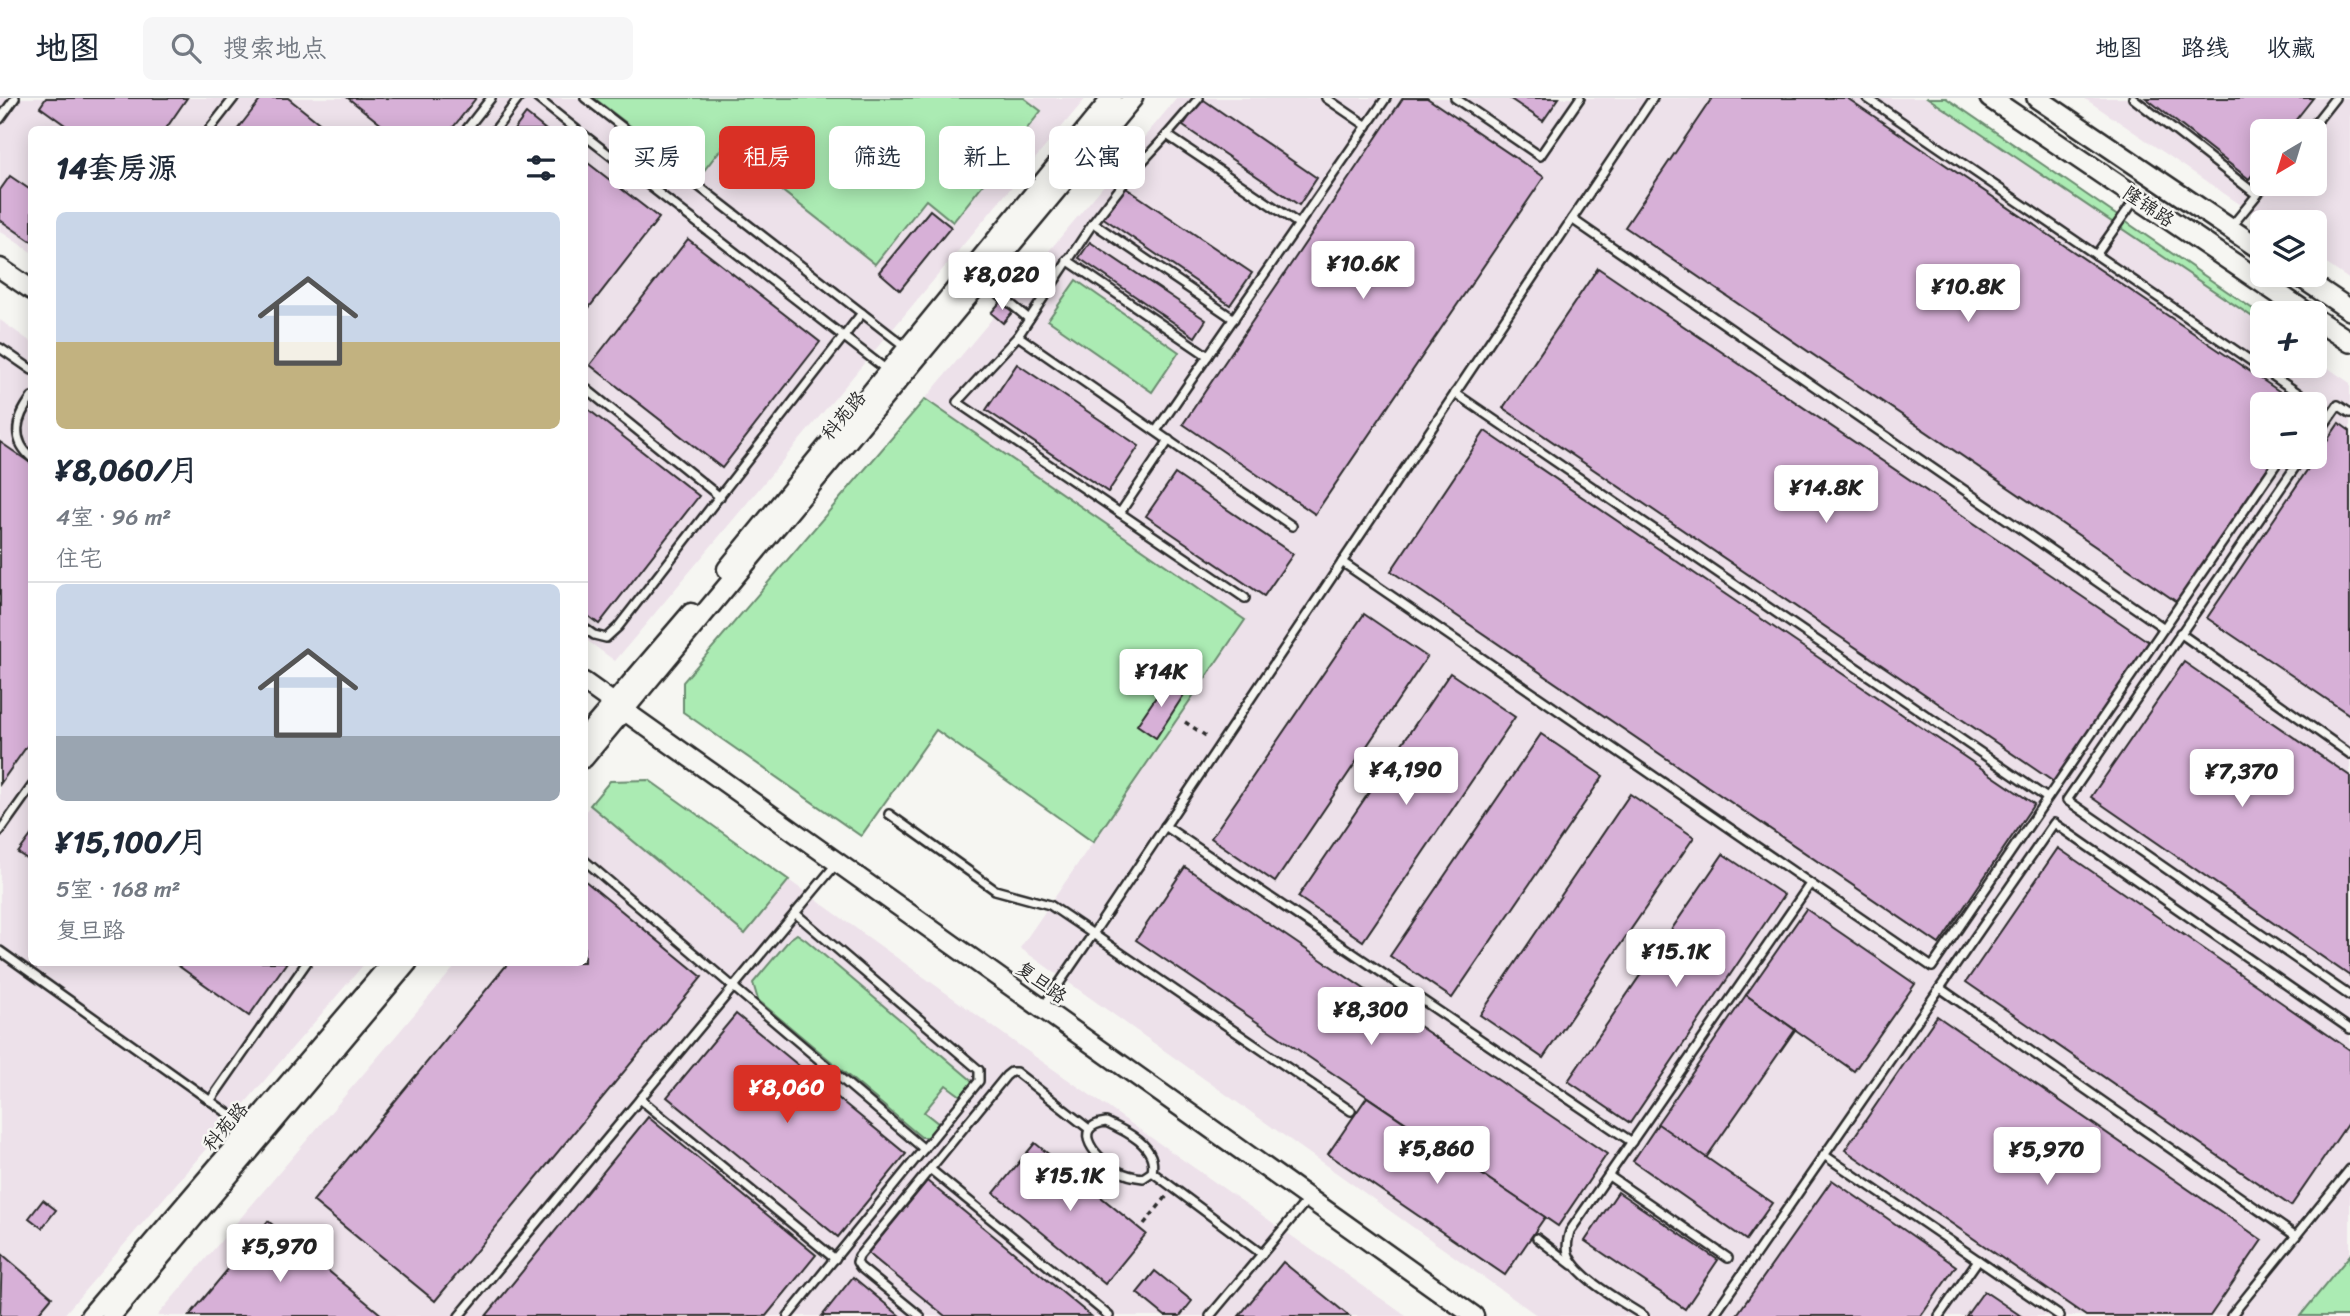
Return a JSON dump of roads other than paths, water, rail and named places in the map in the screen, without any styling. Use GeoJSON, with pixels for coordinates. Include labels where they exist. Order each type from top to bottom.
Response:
{"type":"FeatureCollection","features":[{"type":"Feature","properties":{"kind":"main road","name":"隆锦路"},"geometry":{"type":"LineString","coordinates":[[1990,98],[2289,301]]}},
{"type":"Feature","properties":{"kind":"main road","name":"隆锦路"},"geometry":{"type":"LineString","coordinates":[[2037,98],[2250,242]]}},
{"type":"Feature","properties":{"kind":"main road"},"geometry":{"type":"LineString","coordinates":[[2316,287],[2350,310]]}},
{"type":"Feature","properties":{"kind":"main road"},"geometry":{"type":"LineString","coordinates":[[2327,327],[2350,342]]}},
{"type":"Feature","properties":{"kind":"street","name":"科苑路"},"geometry":{"type":"LineString","coordinates":[[588,752],[620,707],[888,372],[1112,98]]}},
{"type":"Feature","properties":{"kind":"street","name":"科苑路"},"geometry":{"type":"LineString","coordinates":[[588,735],[620,707],[1133,98]]}},
{"type":"Feature","properties":{"kind":"street"},"geometry":{"type":"LineString","coordinates":[[0,268],[28,287]]}},
{"type":"Feature","properties":{"kind":"street","name":"复旦路"},"geometry":{"type":"LineString","coordinates":[[588,685],[1474,1316]]}},
{"type":"Feature","properties":{"kind":"street","name":"科苑路"},"geometry":{"type":"LineString","coordinates":[[111,1316],[389,966]]}},
{"type":"Feature","properties":{"kind":"street","name":"科苑路"},"geometry":{"type":"LineString","coordinates":[[90,1316],[404,966]]}},
{"type":"Feature","properties":{"kind":"lane"},"geometry":{"type":"LineString","coordinates":[[0,119],[15,98]]}},
{"type":"Feature","properties":{"kind":"lane"},"geometry":{"type":"LineString","coordinates":[[212,126],[234,98]]}},
{"type":"Feature","properties":{"kind":"lane"},"geometry":{"type":"LineString","coordinates":[[469,126],[491,98]]}},
{"type":"Feature","properties":{"kind":"lane"},"geometry":{"type":"LineString","coordinates":[[498,126],[519,98]]}},
{"type":"Feature","properties":{"kind":"lane"},"geometry":{"type":"LineString","coordinates":[[537,98],[572,126]]}},
{"type":"Feature","properties":{"kind":"lane"},"geometry":{"type":"LineString","coordinates":[[585,98],[908,348]]}},
{"type":"Feature","properties":{"kind":"lane"},"geometry":{"type":"LineString","coordinates":[[1199,98],[1131,174],[1093,223],[1018,336],[957,402],[1245,597]]}},
{"type":"Feature","properties":{"kind":"lane"},"geometry":{"type":"LineString","coordinates":[[1326,98],[1367,126]]}},
{"type":"Feature","properties":{"kind":"lane"},"geometry":{"type":"LineString","coordinates":[[1156,431],[1386,98]]}},
{"type":"Feature","properties":{"kind":"lane"},"geometry":{"type":"LineString","coordinates":[[1455,98],[1540,156],[1580,98]]}},
{"type":"Feature","properties":{"kind":"lane"},"geometry":{"type":"LineString","coordinates":[[1042,1008],[1653,98]]}},
{"type":"Feature","properties":{"kind":"lane"},"geometry":{"type":"LineString","coordinates":[[1867,98],[2296,392]]}},
{"type":"Feature","properties":{"kind":"lane"},"geometry":{"type":"LineString","coordinates":[[2133,98],[2250,189]]}},
{"type":"Feature","properties":{"kind":"lane"},"geometry":{"type":"LineString","coordinates":[[2319,119],[2336,98]]}},
{"type":"Feature","properties":{"kind":"lane"},"geometry":{"type":"LineString","coordinates":[[1167,135],[1299,224]]}},
{"type":"Feature","properties":{"kind":"lane"},"geometry":{"type":"LineString","coordinates":[[588,138],[888,372]]}},
{"type":"Feature","properties":{"kind":"lane"},"geometry":{"type":"LineString","coordinates":[[2230,229],[2257,196]]}},
{"type":"Feature","properties":{"kind":"lane"},"geometry":{"type":"LineString","coordinates":[[2096,255],[2136,197]]}},
{"type":"Feature","properties":{"kind":"lane"},"geometry":{"type":"LineString","coordinates":[[1572,219],[2164,628]]}},
{"type":"Feature","properties":{"kind":"lane"},"geometry":{"type":"LineString","coordinates":[[1093,223],[1234,320]]}},
{"type":"Feature","properties":{"kind":"lane"},"geometry":{"type":"LineString","coordinates":[[1067,260],[1208,356]]}},
{"type":"Feature","properties":{"kind":"lane"},"geometry":{"type":"LineString","coordinates":[[982,280],[1030,318]]}},
{"type":"Feature","properties":{"kind":"lane"},"geometry":{"type":"LineString","coordinates":[[588,631],[606,638],[618,627],[862,313]]}},
{"type":"Feature","properties":{"kind":"lane"},"geometry":{"type":"LineString","coordinates":[[1018,336],[1292,526]]}},
{"type":"Feature","properties":{"kind":"lane"},"geometry":{"type":"LineString","coordinates":[[0,348],[28,367]]}},
{"type":"Feature","properties":{"kind":"lane"},"geometry":{"type":"LineString","coordinates":[[588,390],[720,497]]}},
{"type":"Feature","properties":{"kind":"lane"},"geometry":{"type":"LineString","coordinates":[[1455,393],[2048,798]]}},
{"type":"Feature","properties":{"kind":"lane"},"geometry":{"type":"LineString","coordinates":[[28,402],[22,410],[16,434],[28,454]]}},
{"type":"Feature","properties":{"kind":"lane"},"geometry":{"type":"LineString","coordinates":[[2327,421],[2338,405],[2350,413]]}},
{"type":"Feature","properties":{"kind":"lane"},"geometry":{"type":"LineString","coordinates":[[1120,513],[1169,440]]}},
{"type":"Feature","properties":{"kind":"lane"},"geometry":{"type":"LineString","coordinates":[[1342,562],[1931,967],[2273,469]]}},
{"type":"Feature","properties":{"kind":"lane"},"geometry":{"type":"LineString","coordinates":[[2294,469],[2067,800],[2350,996]]}},
{"type":"Feature","properties":{"kind":"lane"},"geometry":{"type":"LineString","coordinates":[[2180,633],[2350,754]]}},
{"type":"Feature","properties":{"kind":"lane"},"geometry":{"type":"LineString","coordinates":[[0,831],[28,792]]}},
{"type":"Feature","properties":{"kind":"lane"},"geometry":{"type":"LineString","coordinates":[[889,814],[995,890],[1050,905],[1352,1111]]}},
{"type":"Feature","properties":{"kind":"lane"},"geometry":{"type":"LineString","coordinates":[[1713,1316],[2054,823],[2350,1029]]}},
{"type":"Feature","properties":{"kind":"lane"},"geometry":{"type":"LineString","coordinates":[[1165,826],[1632,1142]]}},
{"type":"Feature","properties":{"kind":"lane"},"geometry":{"type":"LineString","coordinates":[[588,862],[924,1149]]}},
{"type":"Feature","properties":{"kind":"lane"},"geometry":{"type":"LineString","coordinates":[[464,1314],[838,862]]}},
{"type":"Feature","properties":{"kind":"lane"},"geometry":{"type":"LineString","coordinates":[[1579,1272],[1568,1254],[1570,1231],[1810,884]]}},
{"type":"Feature","properties":{"kind":"lane"},"geometry":{"type":"LineString","coordinates":[[788,1316],[979,1081],[979,1070],[795,913]]}},
{"type":"Feature","properties":{"kind":"lane"},"geometry":{"type":"LineString","coordinates":[[0,951],[256,1133]]}},
{"type":"Feature","properties":{"kind":"lane"},"geometry":{"type":"LineString","coordinates":[[210,1101],[304,966]]}},
{"type":"Feature","properties":{"kind":"lane"},"geometry":{"type":"LineString","coordinates":[[1940,988],[2296,1236]]}},
{"type":"Feature","properties":{"kind":"lane"},"geometry":{"type":"LineString","coordinates":[[920,1316],[860,1267],[857,1262],[859,1256],[1011,1072],[1016,1072],[1089,1129]]}},
{"type":"Feature","properties":{"kind":"lane"},"geometry":{"type":"LineString","coordinates":[[640,1098],[835,1259]]}},
{"type":"Feature","properties":{"kind":"lane"},"geometry":{"type":"LineString","coordinates":[[1106,1122],[1135,1137],[1150,1153],[1154,1162],[1152,1172],[1143,1178],[1116,1170],[1092,1149],[1087,1136],[1089,1129],[1097,1123],[1106,1122]]}},
{"type":"Feature","properties":{"kind":"lane"},"geometry":{"type":"LineString","coordinates":[[1824,1155],[2060,1316]]}},
{"type":"Feature","properties":{"kind":"lane"},"geometry":{"type":"LineString","coordinates":[[930,1169],[1109,1316]]}},
{"type":"Feature","properties":{"kind":"lane"},"geometry":{"type":"LineString","coordinates":[[2231,1316],[2350,1169]]}},
{"type":"Feature","properties":{"kind":"lane"},"geometry":{"type":"LineString","coordinates":[[1152,1172],[1262,1254]]}},
{"type":"Feature","properties":{"kind":"lane"},"geometry":{"type":"LineString","coordinates":[[1609,1176],[1728,1258]]}},
{"type":"Feature","properties":{"kind":"lane"},"geometry":{"type":"LineString","coordinates":[[1210,1316],[1308,1198]]}},
{"type":"Feature","properties":{"kind":"lane"},"geometry":{"type":"LineString","coordinates":[[1537,1238],[1579,1272],[1644,1316]]}},
{"type":"Feature","properties":{"kind":"lane"},"geometry":{"type":"LineString","coordinates":[[1939,1316],[1978,1260]]}}]}
